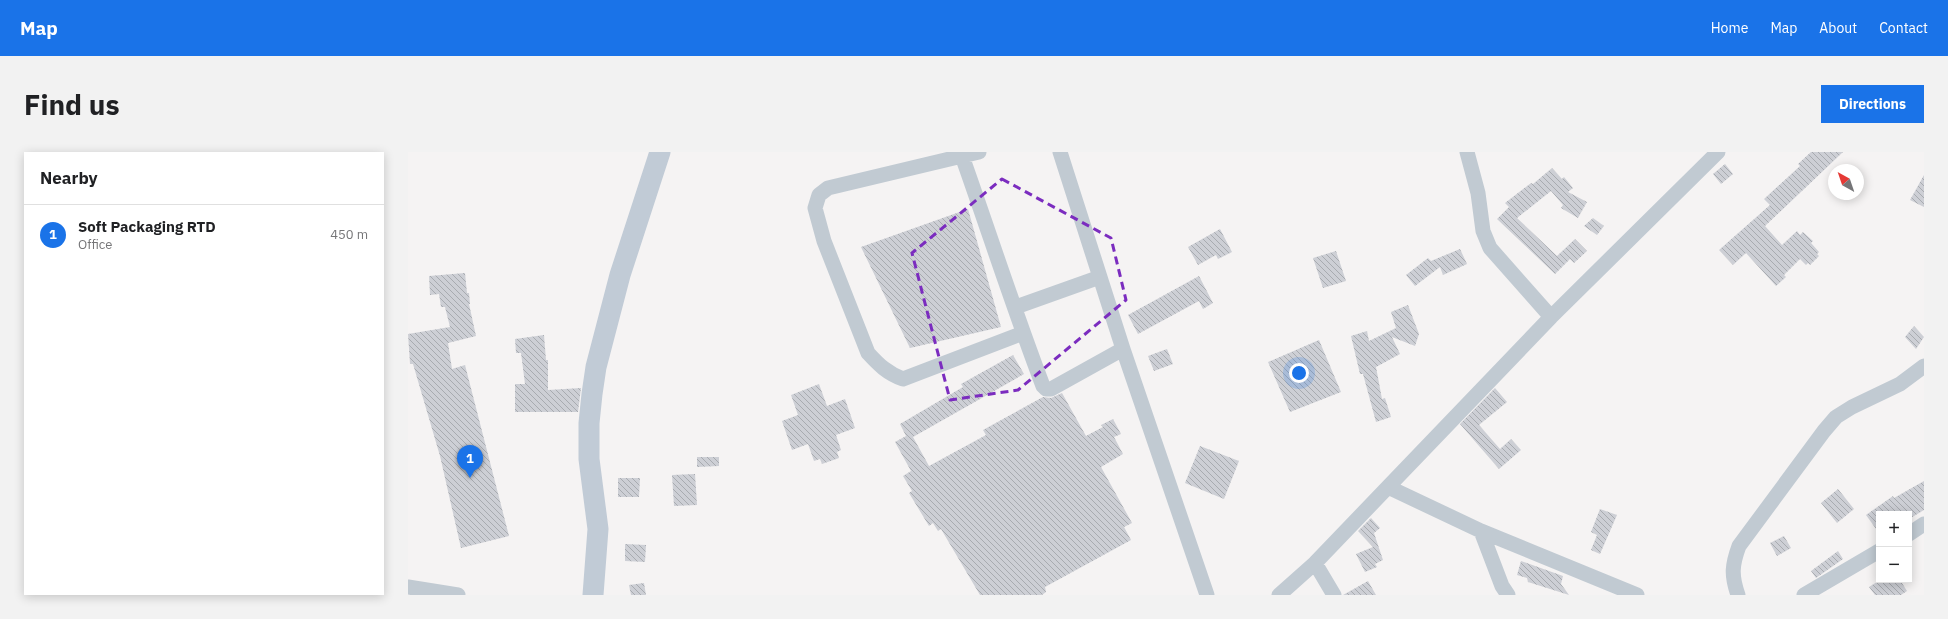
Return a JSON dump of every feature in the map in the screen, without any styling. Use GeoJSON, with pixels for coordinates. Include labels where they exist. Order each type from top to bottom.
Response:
{"type":"FeatureCollection","features":[{"type":"Feature","properties":{"kind":"main road"},"geometry":{"type":"LineString","coordinates":[[593,595],[598,529],[590,459],[589,423],[596,366],[620,275],[660,152]]}},
{"type":"Feature","properties":{"kind":"street"},"geometry":{"type":"LineString","coordinates":[[979,152],[828,188],[819,195],[816,208],[824,241],[868,353],[879,366],[889,374],[903,379],[1023,333]]}},
{"type":"Feature","properties":{"kind":"street"},"geometry":{"type":"LineString","coordinates":[[1060,152],[1123,349],[1207,595]]}},
{"type":"Feature","properties":{"kind":"street"},"geometry":{"type":"LineString","coordinates":[[1467,152],[1478,193],[1483,231],[1490,248],[1551,317]]}},
{"type":"Feature","properties":{"kind":"street"},"geometry":{"type":"LineString","coordinates":[[1279,595],[1315,563],[1551,317],[1718,152]]}},
{"type":"Feature","properties":{"kind":"street"},"geometry":{"type":"LineString","coordinates":[[962,156],[1016,307],[1023,333],[1043,386],[1046,389],[1051,389],[1123,349]]}},
{"type":"Feature","properties":{"kind":"street"},"geometry":{"type":"LineString","coordinates":[[1016,307],[1100,277]]}},
{"type":"Feature","properties":{"kind":"street"},"geometry":{"type":"LineString","coordinates":[[1738,595],[1734,582],[1733,564],[1739,546],[1824,431],[1836,417],[1852,407],[1900,384],[1924,366]]}},
{"type":"Feature","properties":{"kind":"street"},"geometry":{"type":"LineString","coordinates":[[1388,487],[1481,531],[1637,595]]}},
{"type":"Feature","properties":{"kind":"street"},"geometry":{"type":"LineString","coordinates":[[1912,532],[1924,524]]}},
{"type":"Feature","properties":{"kind":"street"},"geometry":{"type":"LineString","coordinates":[[1481,531],[1502,586],[1508,595]]}},
{"type":"Feature","properties":{"kind":"street"},"geometry":{"type":"LineString","coordinates":[[1807,594],[1876,553]]}},
{"type":"Feature","properties":{"kind":"street"},"geometry":{"type":"LineString","coordinates":[[1315,563],[1334,595]]}},
{"type":"Feature","properties":{"kind":"street"},"geometry":{"type":"LineString","coordinates":[[408,587],[458,595]]}},
{"type":"Feature","properties":{"kind":"highlighted area"},"geometry":{"type":"Polygon","coordinates":[[[1002,179],[1111,238],[1126,300],[1018,390],[950,400],[912,253],[1002,179]]]}},
{"type":"Feature","properties":{"kind":"building"},"geometry":{"type":"Polygon","coordinates":[[[1811,152],[1843,152],[1830,164],[1828,164],[1828,166],[1765,226],[1782,245],[1797,231],[1800,235],[1803,232],[1813,241],[1811,243],[1819,252],[1817,254],[1819,256],[1810,265],[1808,263],[1806,265],[1800,259],[1784,275],[1786,277],[1776,286],[1746,253],[1733,265],[1719,250],[1770,205],[1764,199],[1800,166],[1798,164],[1811,152]]]}},
{"type":"Feature","properties":{"kind":"building"},"geometry":{"type":"Polygon","coordinates":[[[1725,164],[1733,174],[1721,184],[1713,174],[1725,164]]]}},
{"type":"Feature","properties":{"kind":"building"},"geometry":{"type":"Polygon","coordinates":[[[1552,168],[1562,179],[1564,177],[1573,188],[1568,192],[1587,202],[1578,218],[1561,208],[1563,205],[1551,191],[1517,218],[1557,256],[1575,239],[1587,251],[1574,263],[1570,259],[1555,274],[1497,219],[1509,207],[1505,203],[1531,183],[1533,184],[1552,168]]]}},
{"type":"Feature","properties":{"kind":"building"},"geometry":{"type":"Polygon","coordinates":[[[1924,175],[1924,207],[1910,200],[1924,175]]]}},
{"type":"Feature","properties":{"kind":"building"},"geometry":{"type":"Polygon","coordinates":[[[968,209],[1001,327],[910,348],[861,247],[968,209]]]}},
{"type":"Feature","properties":{"kind":"building"},"geometry":{"type":"Polygon","coordinates":[[[1593,218],[1604,226],[1597,235],[1584,226],[1593,218]]]}},
{"type":"Feature","properties":{"kind":"building"},"geometry":{"type":"Polygon","coordinates":[[[1220,229],[1232,252],[1218,259],[1216,255],[1198,265],[1188,247],[1220,229]]]}},
{"type":"Feature","properties":{"kind":"building"},"geometry":{"type":"Polygon","coordinates":[[[1460,249],[1467,264],[1443,275],[1440,267],[1415,286],[1406,275],[1428,258],[1431,261],[1460,249]]]}},
{"type":"Feature","properties":{"kind":"building"},"geometry":{"type":"Polygon","coordinates":[[[1336,251],[1346,281],[1323,288],[1313,258],[1336,251]]]}},
{"type":"Feature","properties":{"kind":"building"},"geometry":{"type":"Polygon","coordinates":[[[465,273],[467,293],[469,293],[469,304],[476,336],[448,343],[452,369],[465,365],[509,536],[461,548],[440,456],[413,364],[410,364],[408,334],[450,327],[445,307],[441,307],[439,294],[430,295],[429,276],[465,273]]]}},
{"type":"Feature","properties":{"kind":"building"},"geometry":{"type":"Polygon","coordinates":[[[1199,276],[1213,303],[1203,309],[1199,301],[1138,334],[1128,315],[1199,276]]]}},
{"type":"Feature","properties":{"kind":"building"},"geometry":{"type":"Polygon","coordinates":[[[1408,305],[1419,334],[1415,346],[1392,337],[1400,354],[1376,367],[1382,399],[1385,398],[1391,417],[1376,422],[1363,374],[1360,374],[1351,336],[1367,331],[1369,341],[1396,328],[1391,312],[1408,305]]]}},
{"type":"Feature","properties":{"kind":"building"},"geometry":{"type":"Polygon","coordinates":[[[1914,326],[1924,337],[1916,349],[1905,337],[1914,326]]]}},
{"type":"Feature","properties":{"kind":"building"},"geometry":{"type":"Polygon","coordinates":[[[544,335],[546,360],[548,360],[548,390],[581,388],[578,412],[515,412],[515,384],[525,384],[521,353],[516,353],[515,339],[544,335]]]}},
{"type":"Feature","properties":{"kind":"building"},"geometry":{"type":"Polygon","coordinates":[[[1319,340],[1341,392],[1290,412],[1268,362],[1319,340]]]}},
{"type":"Feature","properties":{"kind":"building"},"geometry":{"type":"Polygon","coordinates":[[[1167,349],[1173,364],[1154,371],[1148,356],[1167,349]]]}},
{"type":"Feature","properties":{"kind":"building"},"geometry":{"type":"Polygon","coordinates":[[[1013,355],[1024,374],[913,437],[929,466],[986,435],[983,430],[1043,397],[1051,398],[1062,393],[1086,436],[1103,427],[1101,425],[1113,419],[1121,434],[1114,437],[1123,454],[1101,467],[1132,523],[1124,527],[1131,540],[1045,587],[1046,592],[1042,595],[980,595],[941,529],[938,531],[933,523],[929,526],[909,493],[912,491],[903,476],[911,471],[895,442],[906,436],[900,424],[963,387],[961,384],[1013,355]]]}},
{"type":"Feature","properties":{"kind":"building"},"geometry":{"type":"Polygon","coordinates":[[[819,384],[827,406],[845,399],[855,428],[836,435],[841,450],[837,452],[839,458],[822,464],[820,459],[814,461],[808,444],[792,450],[782,421],[798,415],[791,395],[819,384]]]}},
{"type":"Feature","properties":{"kind":"building"},"geometry":{"type":"Polygon","coordinates":[[[1495,388],[1507,402],[1479,425],[1500,449],[1511,439],[1521,450],[1499,469],[1460,424],[1495,388]]]}},
{"type":"Feature","properties":{"kind":"building"},"geometry":{"type":"Polygon","coordinates":[[[1200,446],[1239,461],[1224,499],[1185,483],[1200,446]]]}},
{"type":"Feature","properties":{"kind":"building"},"geometry":{"type":"Polygon","coordinates":[[[697,457],[719,457],[719,466],[697,467],[697,457]]]}},
{"type":"Feature","properties":{"kind":"building"},"geometry":{"type":"Polygon","coordinates":[[[695,474],[697,505],[674,506],[672,475],[695,474]]]}},
{"type":"Feature","properties":{"kind":"building"},"geometry":{"type":"Polygon","coordinates":[[[618,478],[640,478],[639,497],[618,497],[618,478]]]}},
{"type":"Feature","properties":{"kind":"building"},"geometry":{"type":"Polygon","coordinates":[[[1924,481],[1924,510],[1912,517],[1912,511],[1876,511],[1876,529],[1866,515],[1893,496],[1894,498],[1924,481]]]}},
{"type":"Feature","properties":{"kind":"building"},"geometry":{"type":"Polygon","coordinates":[[[1838,489],[1854,509],[1837,523],[1821,503],[1838,489]]]}},
{"type":"Feature","properties":{"kind":"building"},"geometry":{"type":"Polygon","coordinates":[[[1600,509],[1617,515],[1600,554],[1591,550],[1597,535],[1591,532],[1600,509]]]}},
{"type":"Feature","properties":{"kind":"building"},"geometry":{"type":"Polygon","coordinates":[[[1371,518],[1380,528],[1374,533],[1383,560],[1375,564],[1377,567],[1365,572],[1356,554],[1373,547],[1358,531],[1371,518]]]}},
{"type":"Feature","properties":{"kind":"building"},"geometry":{"type":"Polygon","coordinates":[[[1784,536],[1791,548],[1777,556],[1770,543],[1784,536]]]}},
{"type":"Feature","properties":{"kind":"building"},"geometry":{"type":"Polygon","coordinates":[[[625,544],[646,545],[645,562],[625,561],[625,544]]]}},
{"type":"Feature","properties":{"kind":"building"},"geometry":{"type":"Polygon","coordinates":[[[1838,551],[1843,559],[1816,578],[1811,571],[1838,551]]]}},
{"type":"Feature","properties":{"kind":"building"},"geometry":{"type":"Polygon","coordinates":[[[1521,561],[1563,576],[1561,584],[1569,595],[1528,582],[1527,578],[1517,575],[1521,561]]]}},
{"type":"Feature","properties":{"kind":"building"},"geometry":{"type":"Polygon","coordinates":[[[1368,581],[1376,595],[1343,595],[1368,581]]]}},
{"type":"Feature","properties":{"kind":"building"},"geometry":{"type":"Polygon","coordinates":[[[644,583],[646,595],[631,595],[629,585],[644,583]]]}},
{"type":"Feature","properties":{"kind":"building"},"geometry":{"type":"Polygon","coordinates":[[[1876,583],[1902,583],[1907,591],[1901,595],[1875,595],[1869,587],[1876,583]]]}},
{"type":"Feature","properties":{"kind":"place","name":"Soft Packaging RTD"},"geometry":{"type":"Point","coordinates":[470,478]}}]}
